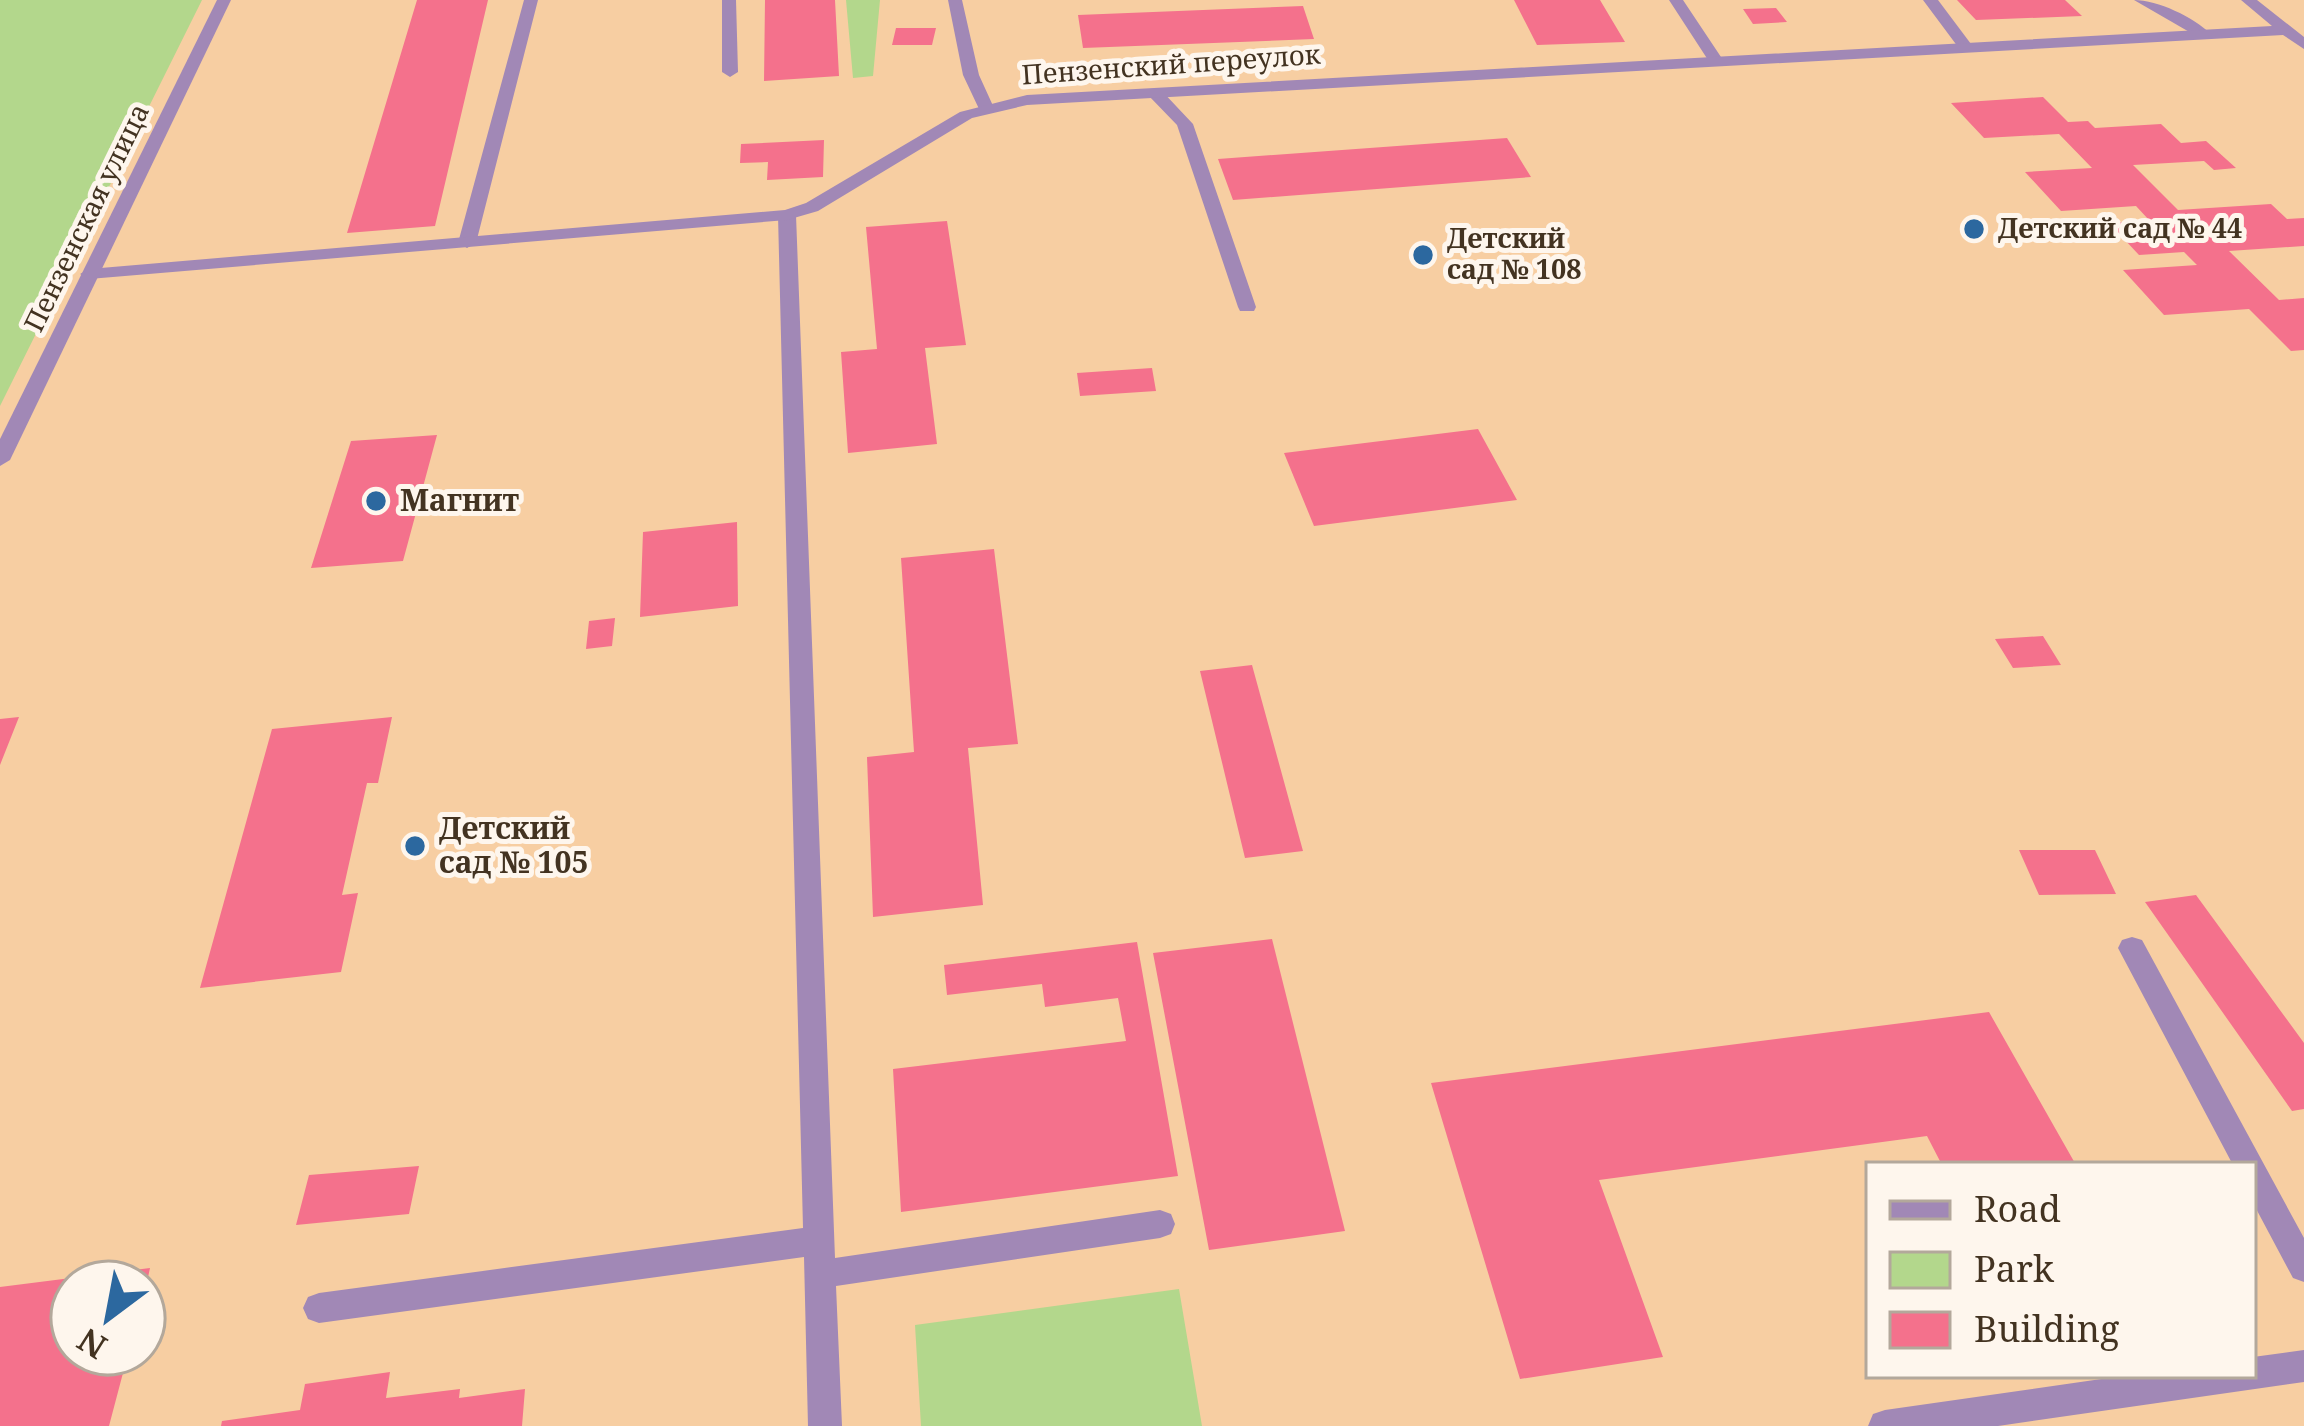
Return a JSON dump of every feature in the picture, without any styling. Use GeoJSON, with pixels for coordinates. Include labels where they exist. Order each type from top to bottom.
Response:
{"type":"FeatureCollection","features":[{"type":"Feature","properties":{"kind":"street","name":"Пензенская улица"},"geometry":{"type":"LineString","coordinates":[[1,454],[224,0]]}},
{"type":"Feature","properties":{"kind":"street"},"geometry":{"type":"LineString","coordinates":[[467,243],[531,0]]}},
{"type":"Feature","properties":{"kind":"street"},"geometry":{"type":"LineString","coordinates":[[729,0],[730,72]]}},
{"type":"Feature","properties":{"kind":"street"},"geometry":{"type":"LineString","coordinates":[[955,0],[971,75],[986,108]]}},
{"type":"Feature","properties":{"kind":"street"},"geometry":{"type":"LineString","coordinates":[[1676,0],[1715,60]]}},
{"type":"Feature","properties":{"kind":"street"},"geometry":{"type":"LineString","coordinates":[[1930,0],[1966,48]]}},
{"type":"Feature","properties":{"kind":"street"},"geometry":{"type":"LineString","coordinates":[[2141,0],[2153,11],[2191,23],[2203,34]]}},
{"type":"Feature","properties":{"kind":"street"},"geometry":{"type":"LineString","coordinates":[[2248,0],[2304,44]]}},
{"type":"Feature","properties":{"kind":"street","name":"Пензенский переулок"},"geometry":{"type":"LineString","coordinates":[[89,274],[787,215],[812,207],[986,108],[1027,100],[2286,30]]}},
{"type":"Feature","properties":{"kind":"street"},"geometry":{"type":"LineString","coordinates":[[1154,92],[1185,124],[1247,307]]}},
{"type":"Feature","properties":{"kind":"street"},"geometry":{"type":"LineString","coordinates":[[787,215],[825,1426]]}},
{"type":"Feature","properties":{"kind":"street"},"geometry":{"type":"LineString","coordinates":[[2132,948],[2247,1162]]}},
{"type":"Feature","properties":{"kind":"street"},"geometry":{"type":"LineString","coordinates":[[2256,1179],[2304,1268]]}},
{"type":"Feature","properties":{"kind":"street"},"geometry":{"type":"LineString","coordinates":[[822,1274],[1160,1224]]}},
{"type":"Feature","properties":{"kind":"street"},"geometry":{"type":"LineString","coordinates":[[319,1308],[822,1240]]}},
{"type":"Feature","properties":{"kind":"street"},"geometry":{"type":"LineString","coordinates":[[2256,1373],[2304,1366]]}},
{"type":"Feature","properties":{"kind":"street"},"geometry":{"type":"LineString","coordinates":[[1885,1426],[2219,1378]]}},
{"type":"Feature","properties":{"kind":"green space"},"geometry":{"type":"Polygon","coordinates":[[[0,0],[202,0],[0,406],[0,0]]]}},
{"type":"Feature","properties":{"kind":"green space"},"geometry":{"type":"Polygon","coordinates":[[[846,0],[880,0],[873,76],[853,78],[846,0]]]}},
{"type":"Feature","properties":{"kind":"green space"},"geometry":{"type":"Polygon","coordinates":[[[1179,1289],[1202,1426],[921,1426],[915,1325],[1179,1289]]]}},
{"type":"Feature","properties":{"kind":"building"},"geometry":{"type":"Polygon","coordinates":[[[417,0],[488,0],[435,226],[347,233],[417,0]]]}},
{"type":"Feature","properties":{"kind":"building"},"geometry":{"type":"Polygon","coordinates":[[[765,0],[835,0],[839,76],[764,81],[765,0]]]}},
{"type":"Feature","properties":{"kind":"building"},"geometry":{"type":"Polygon","coordinates":[[[1514,0],[1600,0],[1625,42],[1537,45],[1514,0]]]}},
{"type":"Feature","properties":{"kind":"building"},"geometry":{"type":"Polygon","coordinates":[[[1957,0],[2065,0],[2082,16],[1976,20],[1957,0]]]}},
{"type":"Feature","properties":{"kind":"building"},"geometry":{"type":"Polygon","coordinates":[[[1303,6],[1314,39],[1083,48],[1078,15],[1303,6]]]}},
{"type":"Feature","properties":{"kind":"building"},"geometry":{"type":"Polygon","coordinates":[[[1776,8],[1787,22],[1753,24],[1743,9],[1776,8]]]}},
{"type":"Feature","properties":{"kind":"building"},"geometry":{"type":"Polygon","coordinates":[[[896,28],[936,28],[932,45],[892,45],[896,28]]]}},
{"type":"Feature","properties":{"kind":"building"},"geometry":{"type":"Polygon","coordinates":[[[2043,97],[2068,122],[2088,121],[2095,128],[2161,124],[2181,143],[2206,141],[2236,168],[2214,170],[2204,161],[2133,165],[2178,210],[2271,204],[2287,219],[2304,218],[2304,246],[2229,251],[2279,300],[2304,298],[2304,350],[2291,351],[2249,309],[2164,315],[2123,270],[2197,265],[2184,252],[2139,255],[2109,223],[2149,220],[2136,206],[2061,211],[2025,172],[2092,168],[2059,134],[1984,138],[1951,103],[2043,97]]]}},
{"type":"Feature","properties":{"kind":"building"},"geometry":{"type":"Polygon","coordinates":[[[1507,138],[1531,177],[1233,200],[1218,159],[1507,138]]]}},
{"type":"Feature","properties":{"kind":"building"},"geometry":{"type":"Polygon","coordinates":[[[824,140],[823,177],[767,180],[768,162],[740,163],[741,144],[824,140]]]}},
{"type":"Feature","properties":{"kind":"building"},"geometry":{"type":"Polygon","coordinates":[[[947,221],[966,345],[925,348],[937,444],[848,453],[841,352],[877,349],[866,227],[947,221]]]}},
{"type":"Feature","properties":{"kind":"building"},"geometry":{"type":"Polygon","coordinates":[[[1152,368],[1156,391],[1080,396],[1077,373],[1152,368]]]}},
{"type":"Feature","properties":{"kind":"building"},"geometry":{"type":"Polygon","coordinates":[[[1478,429],[1517,500],[1314,526],[1284,453],[1478,429]]]}},
{"type":"Feature","properties":{"kind":"building","name":"Магнит"},"geometry":{"type":"Polygon","coordinates":[[[437,435],[403,561],[311,568],[351,441],[437,435]]]}},
{"type":"Feature","properties":{"kind":"building"},"geometry":{"type":"Polygon","coordinates":[[[737,522],[738,606],[640,617],[643,532],[737,522]]]}},
{"type":"Feature","properties":{"kind":"building"},"geometry":{"type":"Polygon","coordinates":[[[994,549],[1018,744],[968,748],[983,905],[873,917],[867,757],[914,752],[901,558],[994,549]]]}},
{"type":"Feature","properties":{"kind":"building"},"geometry":{"type":"Polygon","coordinates":[[[615,618],[612,646],[586,649],[589,621],[615,618]]]}},
{"type":"Feature","properties":{"kind":"building"},"geometry":{"type":"Polygon","coordinates":[[[2043,636],[2061,665],[2013,668],[1995,639],[2043,636]]]}},
{"type":"Feature","properties":{"kind":"building"},"geometry":{"type":"Polygon","coordinates":[[[1252,665],[1303,851],[1245,858],[1200,671],[1252,665]]]}},
{"type":"Feature","properties":{"kind":"building"},"geometry":{"type":"Polygon","coordinates":[[[19,717],[0,765],[0,719],[19,717]]]}},
{"type":"Feature","properties":{"kind":"building"},"geometry":{"type":"Polygon","coordinates":[[[392,717],[378,783],[367,783],[342,895],[358,893],[341,972],[200,988],[272,729],[392,717]]]}},
{"type":"Feature","properties":{"kind":"building"},"geometry":{"type":"Polygon","coordinates":[[[2019,850],[2095,850],[2116,894],[2039,895],[2019,850]]]}},
{"type":"Feature","properties":{"kind":"building"},"geometry":{"type":"Polygon","coordinates":[[[2196,895],[2304,1043],[2304,1109],[2292,1111],[2145,902],[2196,895]]]}},
{"type":"Feature","properties":{"kind":"building"},"geometry":{"type":"Polygon","coordinates":[[[1272,939],[1345,1231],[1209,1250],[1153,953],[1272,939]]]}},
{"type":"Feature","properties":{"kind":"building"},"geometry":{"type":"Polygon","coordinates":[[[1137,942],[1178,1176],[901,1212],[893,1069],[1126,1041],[1118,998],[1045,1007],[1042,984],[947,995],[944,965],[1137,942]]]}},
{"type":"Feature","properties":{"kind":"building"},"geometry":{"type":"Polygon","coordinates":[[[1989,1012],[2074,1162],[1940,1162],[1927,1136],[1599,1180],[1663,1357],[1520,1379],[1431,1083],[1989,1012]]]}},
{"type":"Feature","properties":{"kind":"building"},"geometry":{"type":"Polygon","coordinates":[[[419,1166],[409,1214],[296,1225],[309,1175],[419,1166]]]}},
{"type":"Feature","properties":{"kind":"building"},"geometry":{"type":"Polygon","coordinates":[[[48,1281],[48,1378],[122,1378],[109,1426],[0,1426],[0,1287],[48,1281]]]}},
{"type":"Feature","properties":{"kind":"building"},"geometry":{"type":"Polygon","coordinates":[[[390,1372],[386,1398],[460,1389],[459,1398],[525,1389],[522,1426],[221,1426],[222,1421],[300,1410],[305,1384],[390,1372]]]}},
{"type":"Feature","properties":{"kind":"place","name":"Детский сад № 44"},"geometry":{"type":"Point","coordinates":[1974,229]}},
{"type":"Feature","properties":{"kind":"place","name":"Детский сад № 108"},"geometry":{"type":"Point","coordinates":[1423,255]}},
{"type":"Feature","properties":{"kind":"place","name":"Магнит"},"geometry":{"type":"Point","coordinates":[376,501]}},
{"type":"Feature","properties":{"kind":"place","name":"Детский сад № 105"},"geometry":{"type":"Point","coordinates":[415,846]}}]}
